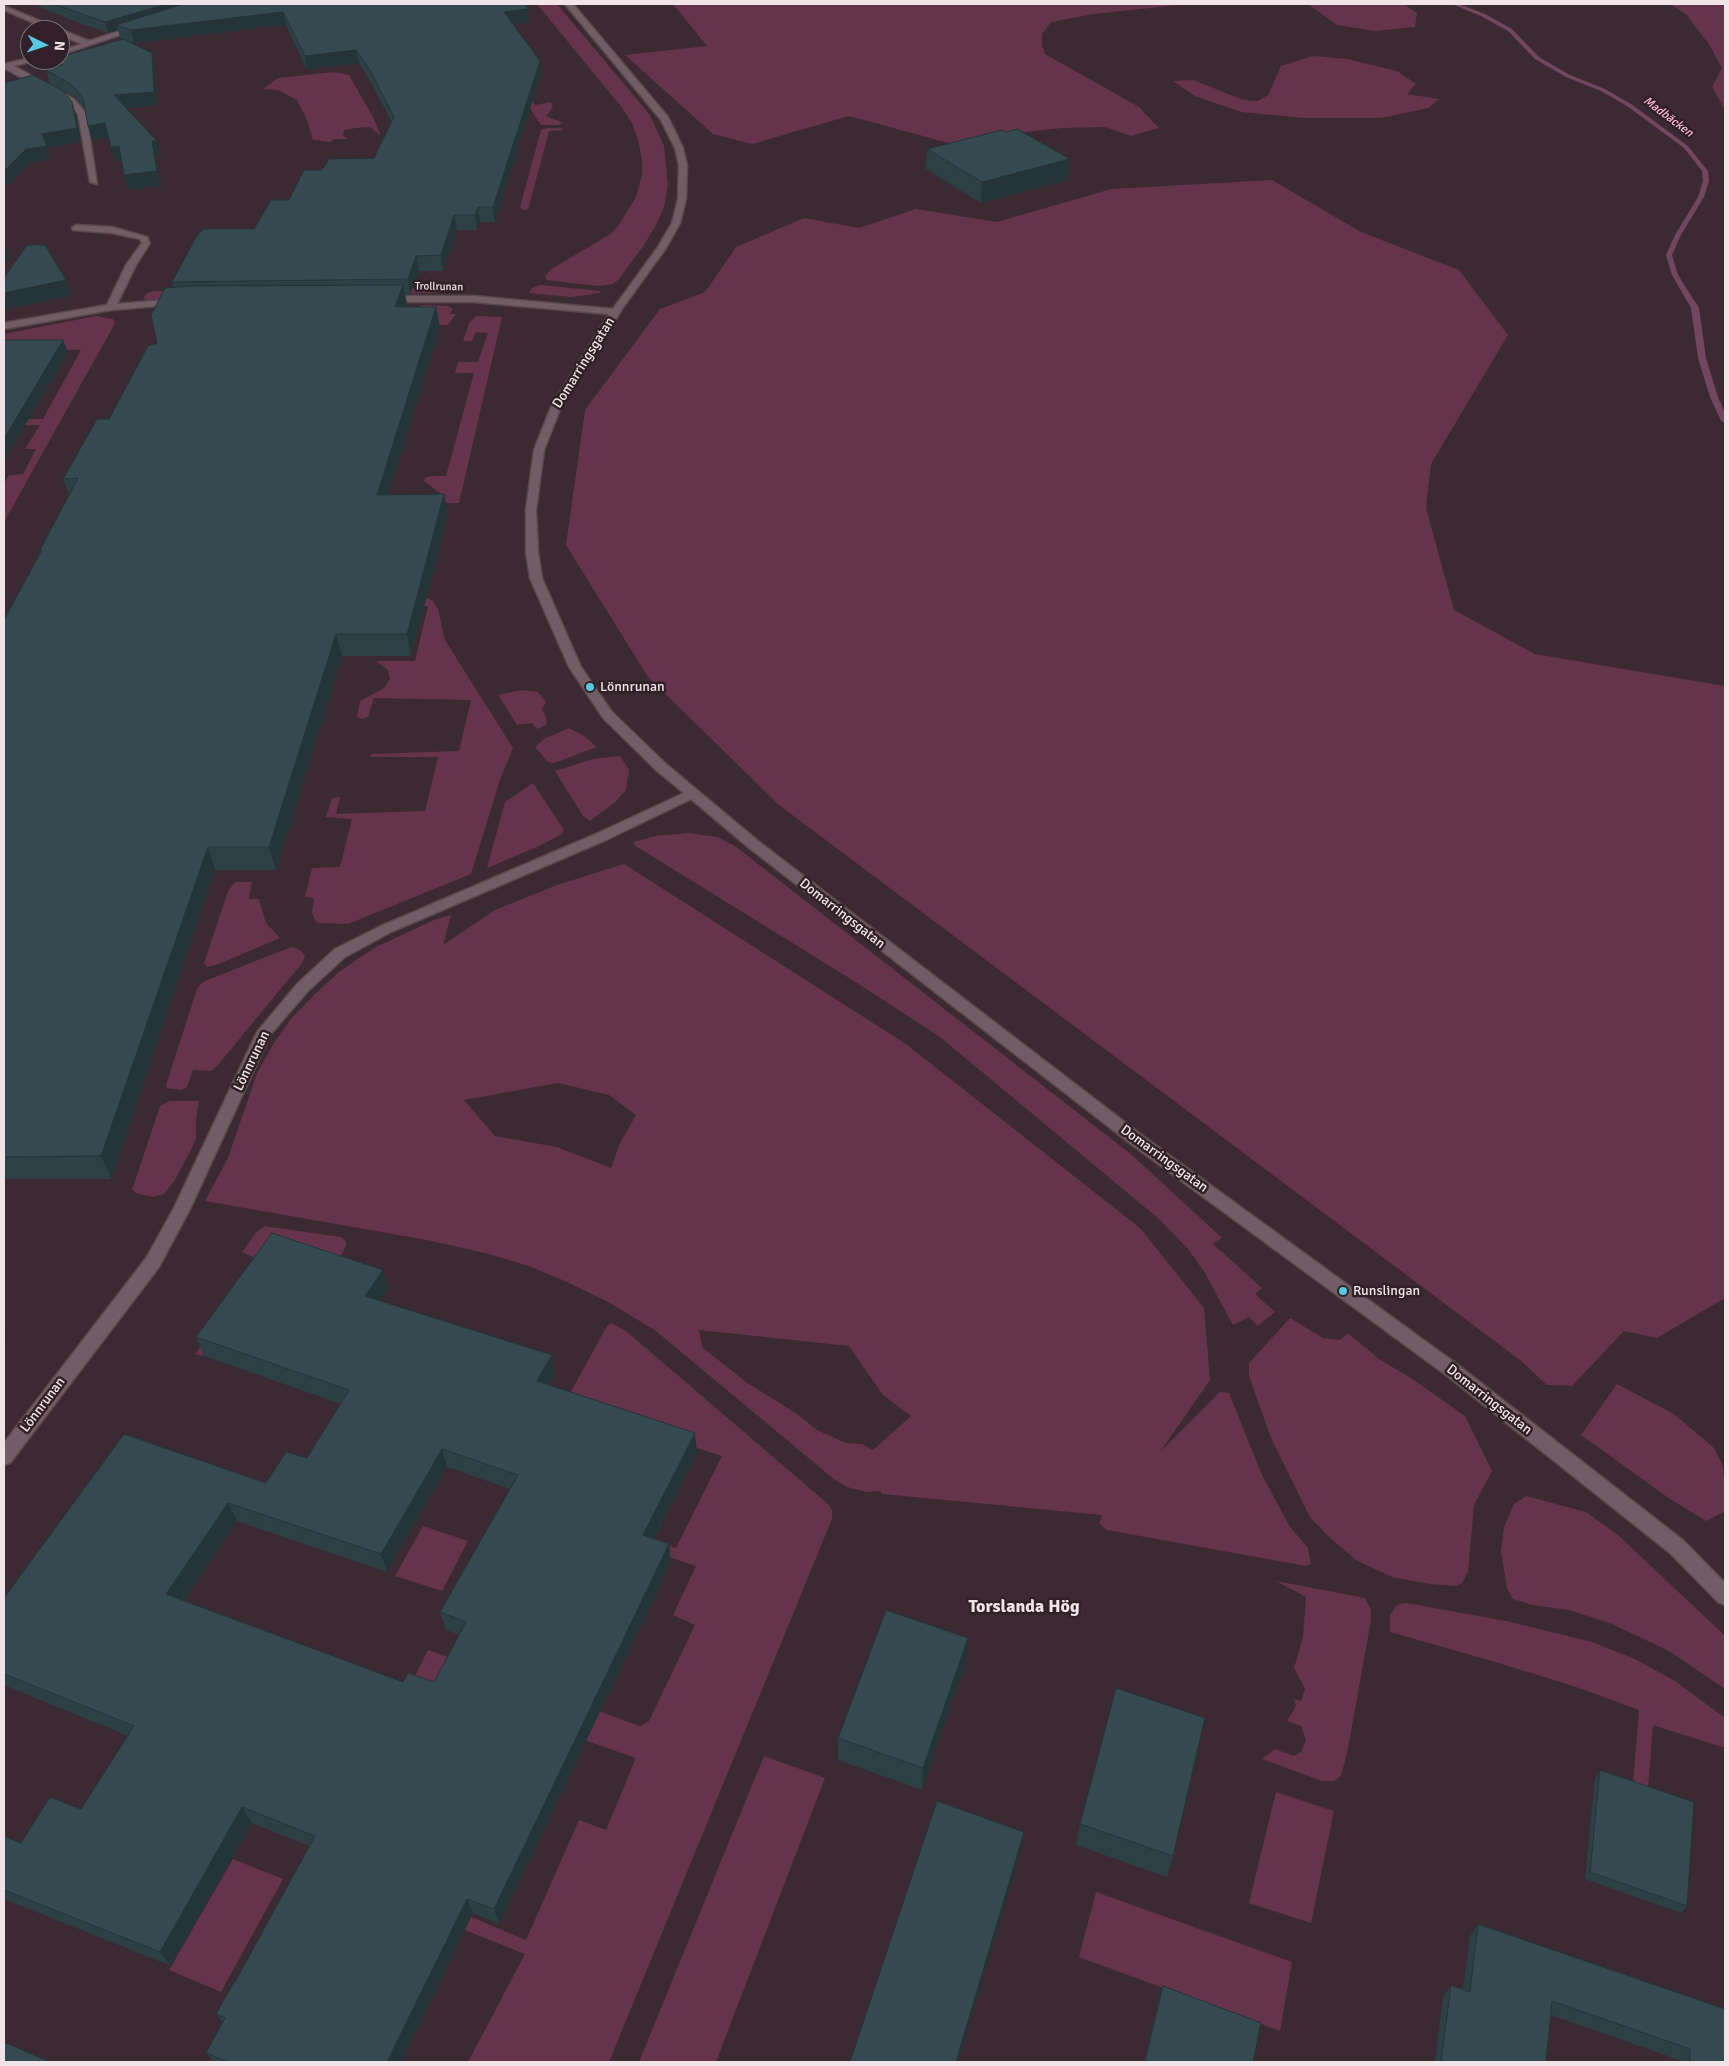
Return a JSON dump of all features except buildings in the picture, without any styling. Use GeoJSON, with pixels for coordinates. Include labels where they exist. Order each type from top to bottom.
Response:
{"type":"FeatureCollection","features":[{"type":"Feature","properties":{"kind":"street","name":"Domarringsgatan"},"geometry":{"type":"LineString","coordinates":[[569,4],[665,119],[679,148],[683,165],[683,192],[676,223],[662,248],[616,312],[556,406],[540,450],[531,510],[532,552],[536,578],[575,667],[607,715],[661,767],[753,844],[840,913],[1114,1122],[1452,1370],[1677,1547],[1725,1596]]}},
{"type":"Feature","properties":{"kind":"street"},"geometry":{"type":"LineString","coordinates":[[4,8],[32,20]]}},
{"type":"Feature","properties":{"kind":"street"},"geometry":{"type":"LineString","coordinates":[[70,50],[148,25]]}},
{"type":"Feature","properties":{"kind":"street"},"geometry":{"type":"LineString","coordinates":[[70,36],[89,44]]}},
{"type":"Feature","properties":{"kind":"street"},"geometry":{"type":"LineString","coordinates":[[6,66],[20,63]]}},
{"type":"Feature","properties":{"kind":"street"},"geometry":{"type":"LineString","coordinates":[[6,66],[71,101],[82,113],[94,182]]}},
{"type":"Feature","properties":{"kind":"street"},"geometry":{"type":"LineString","coordinates":[[76,228],[112,230],[143,237],[146,243],[131,265],[111,307]]}},
{"type":"Feature","properties":{"kind":"street","name":"Trollrunan"},"geometry":{"type":"LineString","coordinates":[[372,299],[474,299],[616,312]]}},
{"type":"Feature","properties":{"kind":"street"},"geometry":{"type":"LineString","coordinates":[[4,326],[111,307],[187,301]]}},
{"type":"Feature","properties":{"kind":"street","name":"Lönnrunan"},"geometry":{"type":"LineString","coordinates":[[4,1457],[153,1262],[182,1209],[264,1032],[303,987],[340,953],[386,929],[601,836],[694,793]]}},
{"type":"Feature","properties":{"kind":"shaded area"},"geometry":{"type":"Polygon","coordinates":[[[537,4],[557,4],[650,115],[664,146],[668,185],[664,207],[642,248],[613,284],[599,286],[572,283],[547,280],[545,276],[550,270],[612,233],[618,226],[636,197],[642,175],[642,160],[632,123],[623,109],[537,4]]]}},
{"type":"Feature","properties":{"kind":"shaded area"},"geometry":{"type":"Polygon","coordinates":[[[673,4],[1187,4],[1094,14],[1051,22],[1042,34],[1042,45],[1045,54],[1139,107],[1159,128],[1131,136],[1105,127],[1062,128],[987,136],[956,145],[849,116],[752,144],[713,134],[625,55],[707,46],[673,4]]]}},
{"type":"Feature","properties":{"kind":"shaded area"},"geometry":{"type":"Polygon","coordinates":[[[1308,4],[1404,4],[1417,13],[1415,27],[1375,31],[1337,25],[1308,4]]]}},
{"type":"Feature","properties":{"kind":"shaded area"},"geometry":{"type":"Polygon","coordinates":[[[1670,4],[1725,4],[1725,110],[1712,87],[1722,68],[1710,46],[1686,14],[1670,4]]]}},
{"type":"Feature","properties":{"kind":"shaded area"},"geometry":{"type":"Polygon","coordinates":[[[1313,56],[1347,59],[1397,71],[1416,84],[1407,94],[1439,99],[1429,108],[1381,118],[1304,118],[1241,112],[1195,96],[1173,81],[1193,80],[1244,100],[1258,101],[1268,95],[1281,66],[1313,56]]]}},
{"type":"Feature","properties":{"kind":"shaded area"},"geometry":{"type":"Polygon","coordinates":[[[334,72],[349,75],[373,117],[381,136],[370,127],[344,130],[343,135],[347,139],[334,139],[330,142],[313,140],[307,120],[297,100],[278,90],[263,89],[278,78],[334,72]]]}},
{"type":"Feature","properties":{"kind":"shaded area"},"geometry":{"type":"Polygon","coordinates":[[[520,84],[535,105],[551,102],[553,107],[546,116],[563,123],[559,125],[541,125],[525,101],[520,84]]]}},
{"type":"Feature","properties":{"kind":"shaded area"},"geometry":{"type":"Polygon","coordinates":[[[562,128],[564,130],[549,131],[528,210],[522,210],[520,207],[541,130],[562,128]]]}},
{"type":"Feature","properties":{"kind":"shaded area"},"geometry":{"type":"Polygon","coordinates":[[[1272,180],[1361,232],[1459,270],[1508,335],[1431,464],[1426,508],[1454,610],[1535,654],[1725,686],[1725,1298],[1657,1338],[1624,1331],[1572,1386],[1547,1385],[1520,1360],[779,805],[648,677],[566,545],[585,410],[660,309],[705,292],[736,247],[804,218],[859,228],[916,209],[997,222],[1111,189],[1272,180]]]}},
{"type":"Feature","properties":{"kind":"shaded area"},"geometry":{"type":"Polygon","coordinates":[[[540,285],[600,291],[600,293],[571,297],[529,293],[532,288],[540,285]]]}},
{"type":"Feature","properties":{"kind":"shaded area"},"geometry":{"type":"Polygon","coordinates":[[[440,288],[438,293],[197,296],[143,299],[147,293],[154,291],[440,288]]]}},
{"type":"Feature","properties":{"kind":"shaded area"},"geometry":{"type":"Polygon","coordinates":[[[421,305],[447,306],[453,309],[450,314],[456,314],[448,325],[414,325],[421,305]]]}},
{"type":"Feature","properties":{"kind":"shaded area"},"geometry":{"type":"Polygon","coordinates":[[[96,316],[113,319],[115,322],[113,327],[4,522],[4,484],[9,475],[23,474],[36,449],[25,449],[40,425],[4,426],[4,419],[43,419],[81,350],[4,348],[4,334],[96,316]]]}},
{"type":"Feature","properties":{"kind":"shaded area"},"geometry":{"type":"Polygon","coordinates":[[[476,316],[502,317],[459,503],[441,503],[441,494],[424,481],[425,478],[431,476],[446,476],[474,373],[455,373],[458,362],[478,362],[488,333],[476,332],[472,341],[463,341],[469,323],[476,316]]]}},
{"type":"Feature","properties":{"kind":"shaded area"},"geometry":{"type":"Polygon","coordinates":[[[421,595],[433,601],[438,609],[445,640],[513,748],[500,780],[471,874],[348,924],[319,923],[316,922],[312,913],[314,898],[305,897],[312,868],[340,867],[352,819],[326,817],[332,798],[340,797],[336,814],[425,811],[438,757],[370,757],[371,754],[459,751],[471,700],[374,698],[368,717],[362,719],[357,717],[360,701],[384,688],[390,679],[388,670],[376,661],[415,661],[428,606],[330,604],[421,595]]]}},
{"type":"Feature","properties":{"kind":"shaded area"},"geometry":{"type":"Polygon","coordinates":[[[522,690],[538,692],[546,702],[542,709],[547,720],[546,725],[537,729],[532,723],[517,725],[498,695],[522,690]]]}},
{"type":"Feature","properties":{"kind":"shaded area"},"geometry":{"type":"Polygon","coordinates":[[[569,728],[584,736],[597,747],[554,763],[548,762],[535,747],[544,739],[569,728]]]}},
{"type":"Feature","properties":{"kind":"shaded area"},"geometry":{"type":"Polygon","coordinates":[[[620,756],[629,770],[626,790],[614,803],[590,821],[583,816],[555,771],[593,759],[620,756]]]}},
{"type":"Feature","properties":{"kind":"shaded area"},"geometry":{"type":"Polygon","coordinates":[[[533,783],[564,830],[562,834],[487,868],[505,802],[533,783]]]}},
{"type":"Feature","properties":{"kind":"shaded area"},"geometry":{"type":"Polygon","coordinates":[[[689,833],[717,837],[735,846],[1132,1155],[1222,1238],[1213,1244],[1262,1288],[1255,1294],[1275,1312],[1258,1326],[1249,1317],[1233,1325],[1205,1273],[1188,1249],[1159,1219],[940,1037],[854,981],[634,845],[634,842],[655,836],[689,833]]]}},
{"type":"Feature","properties":{"kind":"shaded area"},"geometry":{"type":"Polygon","coordinates":[[[624,864],[906,1044],[1140,1228],[1204,1308],[1210,1380],[1160,1452],[1220,1392],[1229,1393],[1262,1475],[1290,1527],[1308,1548],[1311,1564],[1306,1566],[1107,1530],[1099,1523],[1102,1515],[882,1494],[880,1491],[867,1492],[847,1487],[835,1480],[656,1331],[610,1303],[567,1282],[529,1266],[485,1253],[427,1240],[205,1201],[228,1158],[257,1073],[274,1043],[290,1020],[339,972],[374,948],[434,920],[451,915],[443,945],[495,910],[557,885],[624,864]],[[558,1083],[464,1100],[495,1136],[557,1147],[611,1168],[620,1143],[636,1115],[609,1095],[558,1083]],[[699,1330],[702,1347],[746,1382],[797,1414],[817,1430],[846,1443],[862,1444],[873,1450],[911,1416],[883,1395],[849,1346],[699,1330]]]}},
{"type":"Feature","properties":{"kind":"shaded area"},"geometry":{"type":"Polygon","coordinates":[[[235,882],[252,882],[249,899],[259,899],[266,923],[280,938],[219,964],[207,967],[204,963],[228,891],[235,882]]]}},
{"type":"Feature","properties":{"kind":"shaded area"},"geometry":{"type":"Polygon","coordinates":[[[291,947],[303,953],[305,956],[302,963],[218,1065],[211,1071],[193,1070],[187,1087],[181,1090],[167,1088],[166,1085],[197,989],[201,984],[291,947]]]}},
{"type":"Feature","properties":{"kind":"shaded area"},"geometry":{"type":"Polygon","coordinates":[[[170,1101],[199,1101],[196,1119],[196,1138],[175,1180],[164,1194],[153,1197],[136,1193],[132,1190],[160,1106],[170,1101]]]}},
{"type":"Feature","properties":{"kind":"shaded area"},"geometry":{"type":"Polygon","coordinates":[[[264,1226],[341,1237],[346,1241],[346,1246],[335,1267],[280,1250],[202,1356],[195,1354],[264,1262],[242,1252],[255,1234],[264,1226]]]}},
{"type":"Feature","properties":{"kind":"shaded area"},"geometry":{"type":"Polygon","coordinates":[[[1290,1318],[1323,1338],[1340,1340],[1348,1333],[1379,1359],[1411,1378],[1465,1416],[1492,1471],[1474,1505],[1468,1572],[1462,1583],[1456,1586],[1430,1584],[1392,1577],[1356,1560],[1328,1536],[1310,1517],[1271,1438],[1249,1376],[1249,1363],[1290,1318]]]}},
{"type":"Feature","properties":{"kind":"shaded area"},"geometry":{"type":"Polygon","coordinates":[[[611,1323],[626,1331],[828,1504],[832,1510],[832,1519],[609,2062],[468,2062],[525,1954],[316,1871],[324,1855],[526,1940],[579,1820],[606,1830],[636,1758],[413,1680],[428,1650],[640,1726],[649,1721],[695,1625],[673,1615],[696,1566],[512,1504],[517,1494],[676,1548],[722,1456],[563,1406],[607,1326],[611,1323]]]}},
{"type":"Feature","properties":{"kind":"shaded area"},"geometry":{"type":"Polygon","coordinates":[[[1617,1384],[1674,1414],[1714,1448],[1722,1464],[1725,1484],[1725,1511],[1706,1521],[1670,1499],[1581,1435],[1617,1384]]]}},
{"type":"Feature","properties":{"kind":"shaded area"},"geometry":{"type":"Polygon","coordinates":[[[1526,1496],[1586,1512],[1618,1535],[1721,1632],[1725,1636],[1725,1689],[1669,1651],[1612,1624],[1569,1610],[1533,1605],[1513,1599],[1507,1588],[1501,1551],[1504,1527],[1514,1504],[1526,1496]]]}},
{"type":"Feature","properties":{"kind":"shaded area"},"geometry":{"type":"Polygon","coordinates":[[[423,1526],[468,1541],[442,1591],[395,1576],[423,1526]]]}},
{"type":"Feature","properties":{"kind":"shaded area"},"geometry":{"type":"Polygon","coordinates":[[[1276,1581],[1365,1598],[1371,1610],[1371,1620],[1348,1749],[1341,1776],[1334,1781],[1322,1781],[1262,1759],[1275,1749],[1294,1756],[1301,1752],[1306,1740],[1301,1726],[1287,1721],[1296,1706],[1294,1699],[1301,1701],[1305,1689],[1294,1668],[1303,1637],[1306,1597],[1276,1581]]]}},
{"type":"Feature","properties":{"kind":"shaded area"},"geometry":{"type":"Polygon","coordinates":[[[1407,1603],[1506,1621],[1592,1642],[1635,1659],[1675,1681],[1725,1718],[1725,1748],[1653,1725],[1648,1788],[1633,1783],[1639,1710],[1576,1687],[1390,1632],[1390,1615],[1397,1605],[1407,1603]]]}},
{"type":"Feature","properties":{"kind":"shaded area"},"geometry":{"type":"Polygon","coordinates":[[[764,1756],[825,1778],[716,2062],[639,2062],[764,1756]]]}},
{"type":"Feature","properties":{"kind":"shaded area"},"geometry":{"type":"Polygon","coordinates":[[[1276,1792],[1334,1811],[1311,1923],[1249,1903],[1276,1792]]]}},
{"type":"Feature","properties":{"kind":"shaded area"},"geometry":{"type":"Polygon","coordinates":[[[233,1859],[283,1879],[221,1992],[169,1970],[233,1859]]]}},
{"type":"Feature","properties":{"kind":"shaded area"},"geometry":{"type":"Polygon","coordinates":[[[1096,1892],[1292,1962],[1280,2031],[1079,1957],[1096,1892]]]}},
{"type":"Feature","properties":{"kind":"waterway","name":"Madbäcken"},"geometry":{"type":"LineString","coordinates":[[1455,4],[1483,15],[1510,30],[1537,58],[1568,76],[1603,90],[1629,105],[1686,147],[1705,171],[1706,181],[1701,197],[1678,235],[1669,255],[1675,275],[1695,308],[1702,358],[1714,397],[1725,421]]}},
{"type":"Feature","properties":{"kind":"place","name":"Lönnrunan"},"geometry":{"type":"Point","coordinates":[590,687]}},
{"type":"Feature","properties":{"kind":"place","name":"Runslingan"},"geometry":{"type":"Point","coordinates":[1343,1291]}},
{"type":"Feature","properties":{"kind":"district","name":"Torslanda Hög"},"geometry":{"type":"Point","coordinates":[1024,1607]}}]}
